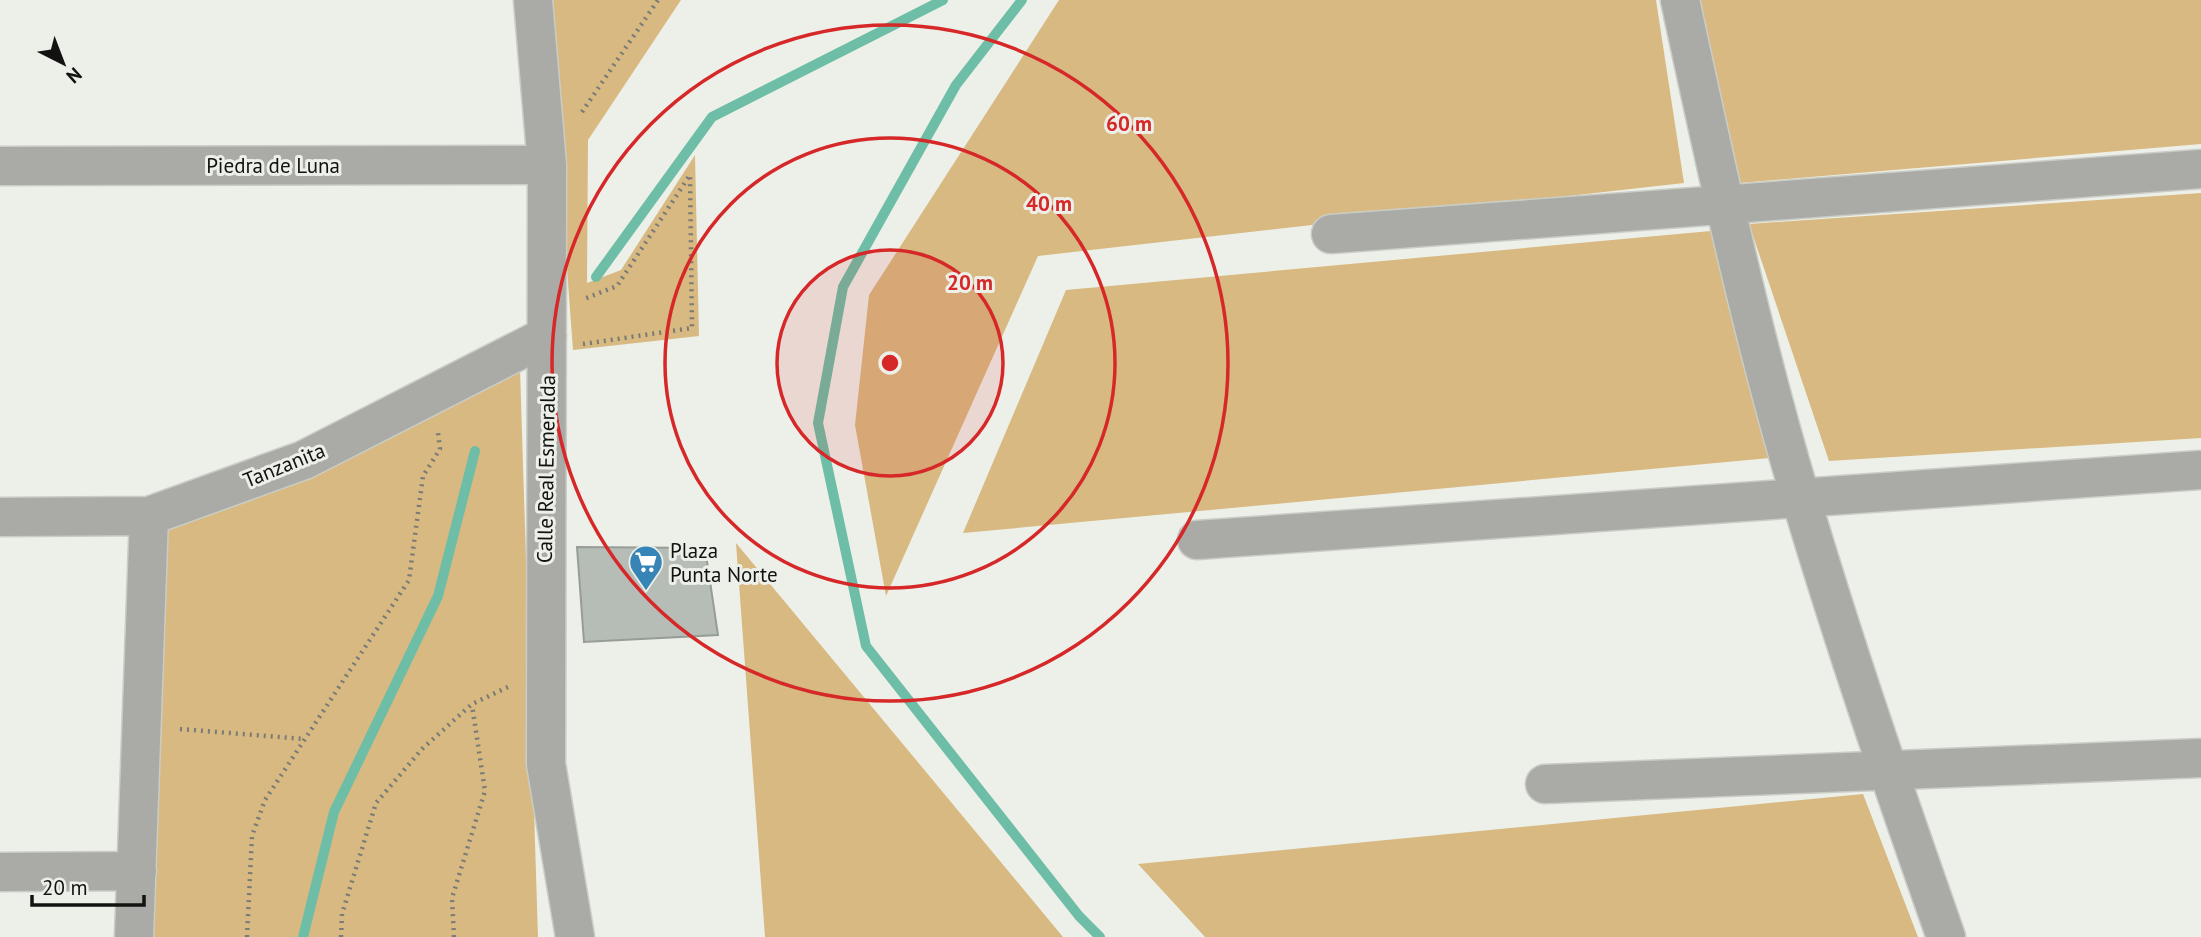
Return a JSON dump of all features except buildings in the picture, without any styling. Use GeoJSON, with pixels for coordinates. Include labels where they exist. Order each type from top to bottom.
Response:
{"type":"FeatureCollection","features":[{"type":"Feature","properties":{"kind":"street","name":"Calle Real Esmeralda"},"geometry":{"type":"LineString","coordinates":[[533,0],[547,165],[544,670],[546,764],[575,937]]}},
{"type":"Feature","properties":{"kind":"street"},"geometry":{"type":"LineString","coordinates":[[1680,0],[1725,205],[1801,498],[1888,770],[1946,937]]}},
{"type":"Feature","properties":{"kind":"street","name":"Piedra de Luna"},"geometry":{"type":"LineString","coordinates":[[0,166],[547,165]]}},
{"type":"Feature","properties":{"kind":"street"},"geometry":{"type":"LineString","coordinates":[[1331,234],[2201,169]]}},
{"type":"Feature","properties":{"kind":"street","name":"Tanzanita"},"geometry":{"type":"LineString","coordinates":[[0,517],[149,516],[304,460],[431,397],[547,333]]}},
{"type":"Feature","properties":{"kind":"street"},"geometry":{"type":"LineString","coordinates":[[1197,540],[2201,470]]}},
{"type":"Feature","properties":{"kind":"street"},"geometry":{"type":"LineString","coordinates":[[134,937],[149,516]]}},
{"type":"Feature","properties":{"kind":"street"},"geometry":{"type":"LineString","coordinates":[[1545,784],[2201,758]]}},
{"type":"Feature","properties":{"kind":"street"},"geometry":{"type":"LineString","coordinates":[[0,872],[137,871]]}},
{"type":"Feature","properties":{"kind":"path"},"geometry":{"type":"LineString","coordinates":[[547,165],[658,0]]}},
{"type":"Feature","properties":{"kind":"path"},"geometry":{"type":"LineString","coordinates":[[690,175],[692,328],[547,333],[617,286],[690,175]]}},
{"type":"Feature","properties":{"kind":"path"},"geometry":{"type":"LineString","coordinates":[[247,937],[252,836],[265,800],[409,580],[423,476],[440,449],[431,397]]}},
{"type":"Feature","properties":{"kind":"path"},"geometry":{"type":"LineString","coordinates":[[341,937],[342,914],[376,803],[422,749],[472,704],[544,670]]}},
{"type":"Feature","properties":{"kind":"path"},"geometry":{"type":"LineString","coordinates":[[454,937],[452,898],[485,790],[472,704]]}},
{"type":"Feature","properties":{"kind":"path"},"geometry":{"type":"LineString","coordinates":[[142,726],[304,738]]}},
{"type":"Feature","properties":{"kind":"shaded area"},"geometry":{"type":"Polygon","coordinates":[[[547,0],[681,0],[588,140],[587,283],[621,270],[695,155],[699,336],[573,350],[547,0]]]}},
{"type":"Feature","properties":{"kind":"shaded area"},"geometry":{"type":"Polygon","coordinates":[[[1059,0],[1656,0],[1684,183],[1038,256],[886,596],[855,425],[869,295],[1059,0]]]}},
{"type":"Feature","properties":{"kind":"shaded area"},"geometry":{"type":"Polygon","coordinates":[[[1695,0],[2201,0],[2201,144],[1740,183],[1695,0]]]}},
{"type":"Feature","properties":{"kind":"shaded area"},"geometry":{"type":"Polygon","coordinates":[[[2201,193],[2201,438],[1829,461],[1749,224],[2201,193]]]}},
{"type":"Feature","properties":{"kind":"shaded area"},"geometry":{"type":"Polygon","coordinates":[[[1711,231],[1770,458],[963,533],[1066,290],[1711,231]]]}},
{"type":"Feature","properties":{"kind":"shaded area"},"geometry":{"type":"Polygon","coordinates":[[[520,369],[538,937],[149,937],[165,525],[520,369]]]}},
{"type":"Feature","properties":{"kind":"shaded area"},"geometry":{"type":"Polygon","coordinates":[[[736,543],[1063,937],[765,937],[736,543]]]}},
{"type":"Feature","properties":{"kind":"shaded area"},"geometry":{"type":"Polygon","coordinates":[[[1863,794],[1918,937],[1205,937],[1138,864],[1863,794]]]}},
{"type":"Feature","properties":{"kind":"waterway"},"geometry":{"type":"LineString","coordinates":[[596,277],[712,117],[943,0]]}},
{"type":"Feature","properties":{"kind":"waterway"},"geometry":{"type":"LineString","coordinates":[[1022,0],[956,85],[843,287],[818,423],[866,646],[1079,916],[1100,937]]}},
{"type":"Feature","properties":{"kind":"waterway"},"geometry":{"type":"LineString","coordinates":[[303,937],[334,812],[438,596],[475,451]]}},
{"type":"Feature","properties":{"kind":"place","name":"Plaza Punta Norte"},"geometry":{"type":"Point","coordinates":[646,592]}}]}
